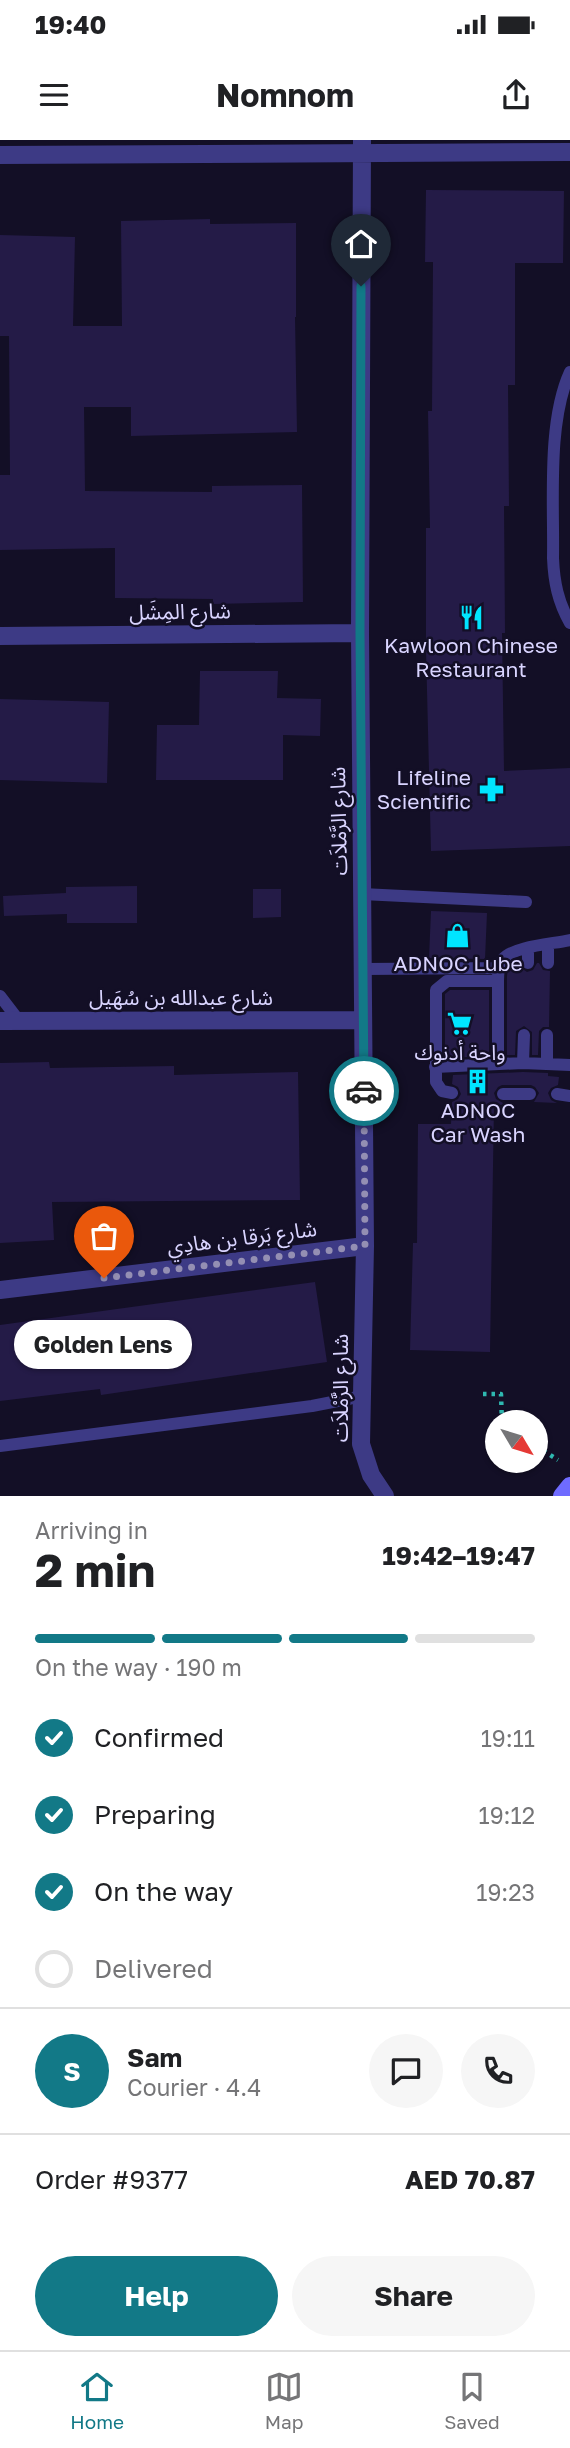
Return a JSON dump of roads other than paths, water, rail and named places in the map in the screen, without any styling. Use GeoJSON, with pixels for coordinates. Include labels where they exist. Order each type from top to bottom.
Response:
{"type":"FeatureCollection","features":[{"type":"Feature","properties":{"kind":"main road"},"geometry":{"type":"LineString","coordinates":[[562,1496],[570,1486]]}},
{"type":"Feature","properties":{"kind":"street"},"geometry":{"type":"LineString","coordinates":[[0,155],[362,146],[570,152]]}},
{"type":"Feature","properties":{"kind":"street","name":"شارع الرَّمْلاَت"},"geometry":{"type":"LineString","coordinates":[[362,146],[360,633],[365,1246],[361,1444],[371,1475],[385,1496]]}},
{"type":"Feature","properties":{"kind":"street","name":"شارع المِشَل"},"geometry":{"type":"LineString","coordinates":[[0,636],[360,633]]}},
{"type":"Feature","properties":{"kind":"street","name":"شارع عبدالله بن سُهَيل"},"geometry":{"type":"LineString","coordinates":[[0,1021],[363,1020]]}},
{"type":"Feature","properties":{"kind":"street","name":"شارع بَرقا بن هادِي"},"geometry":{"type":"LineString","coordinates":[[0,1290],[365,1246]]}},
{"type":"Feature","properties":{"kind":"lane"},"geometry":{"type":"LineString","coordinates":[[570,372],[556,418],[553,558],[559,601],[570,623]]}},
{"type":"Feature","properties":{"kind":"lane"},"geometry":{"type":"LineString","coordinates":[[362,894],[527,902]]}},
{"type":"Feature","properties":{"kind":"lane"},"geometry":{"type":"LineString","coordinates":[[498,1064],[498,981],[502,960],[511,953],[528,948],[570,940]]}},
{"type":"Feature","properties":{"kind":"lane"},"geometry":{"type":"LineString","coordinates":[[548,945],[548,963]]}},
{"type":"Feature","properties":{"kind":"lane"},"geometry":{"type":"LineString","coordinates":[[528,948],[528,963]]}},
{"type":"Feature","properties":{"kind":"lane"},"geometry":{"type":"LineString","coordinates":[[364,969],[499,968]]}},
{"type":"Feature","properties":{"kind":"lane"},"geometry":{"type":"LineString","coordinates":[[452,1093],[439,1087],[435,1068],[436,990],[447,981],[498,981]]}},
{"type":"Feature","properties":{"kind":"lane"},"geometry":{"type":"LineString","coordinates":[[0,996],[20,1022]]}},
{"type":"Feature","properties":{"kind":"lane"},"geometry":{"type":"LineString","coordinates":[[523,1063],[524,1035]]}},
{"type":"Feature","properties":{"kind":"lane"},"geometry":{"type":"LineString","coordinates":[[547,1035],[547,1062]]}},
{"type":"Feature","properties":{"kind":"lane"},"geometry":{"type":"LineString","coordinates":[[435,1068],[547,1062],[570,1065]]}},
{"type":"Feature","properties":{"kind":"lane"},"geometry":{"type":"LineString","coordinates":[[503,1094],[530,1094]]}},
{"type":"Feature","properties":{"kind":"lane"},"geometry":{"type":"LineString","coordinates":[[0,1446],[322,1405],[363,1396]]}},
{"type":"Feature","properties":{"kind":"place","name":"Kawloon Chinese Restaurant"},"geometry":{"type":"Point","coordinates":[471,617]}},
{"type":"Feature","properties":{"kind":"place","name":"Lifeline Scientific"},"geometry":{"type":"Point","coordinates":[491,790]}},
{"type":"Feature","properties":{"kind":"place","name":"ADNOC Lube"},"geometry":{"type":"Point","coordinates":[458,935]}},
{"type":"Feature","properties":{"kind":"place","name":"واحة أدنوك"},"geometry":{"type":"Point","coordinates":[460,1024]}},
{"type":"Feature","properties":{"kind":"place","name":"ADNOC Car Wash"},"geometry":{"type":"Point","coordinates":[478,1082]}},
{"type":"Feature","properties":{"kind":"place","name":"Golden Lens"},"geometry":{"type":"Point","coordinates":[104,1278]}}]}
